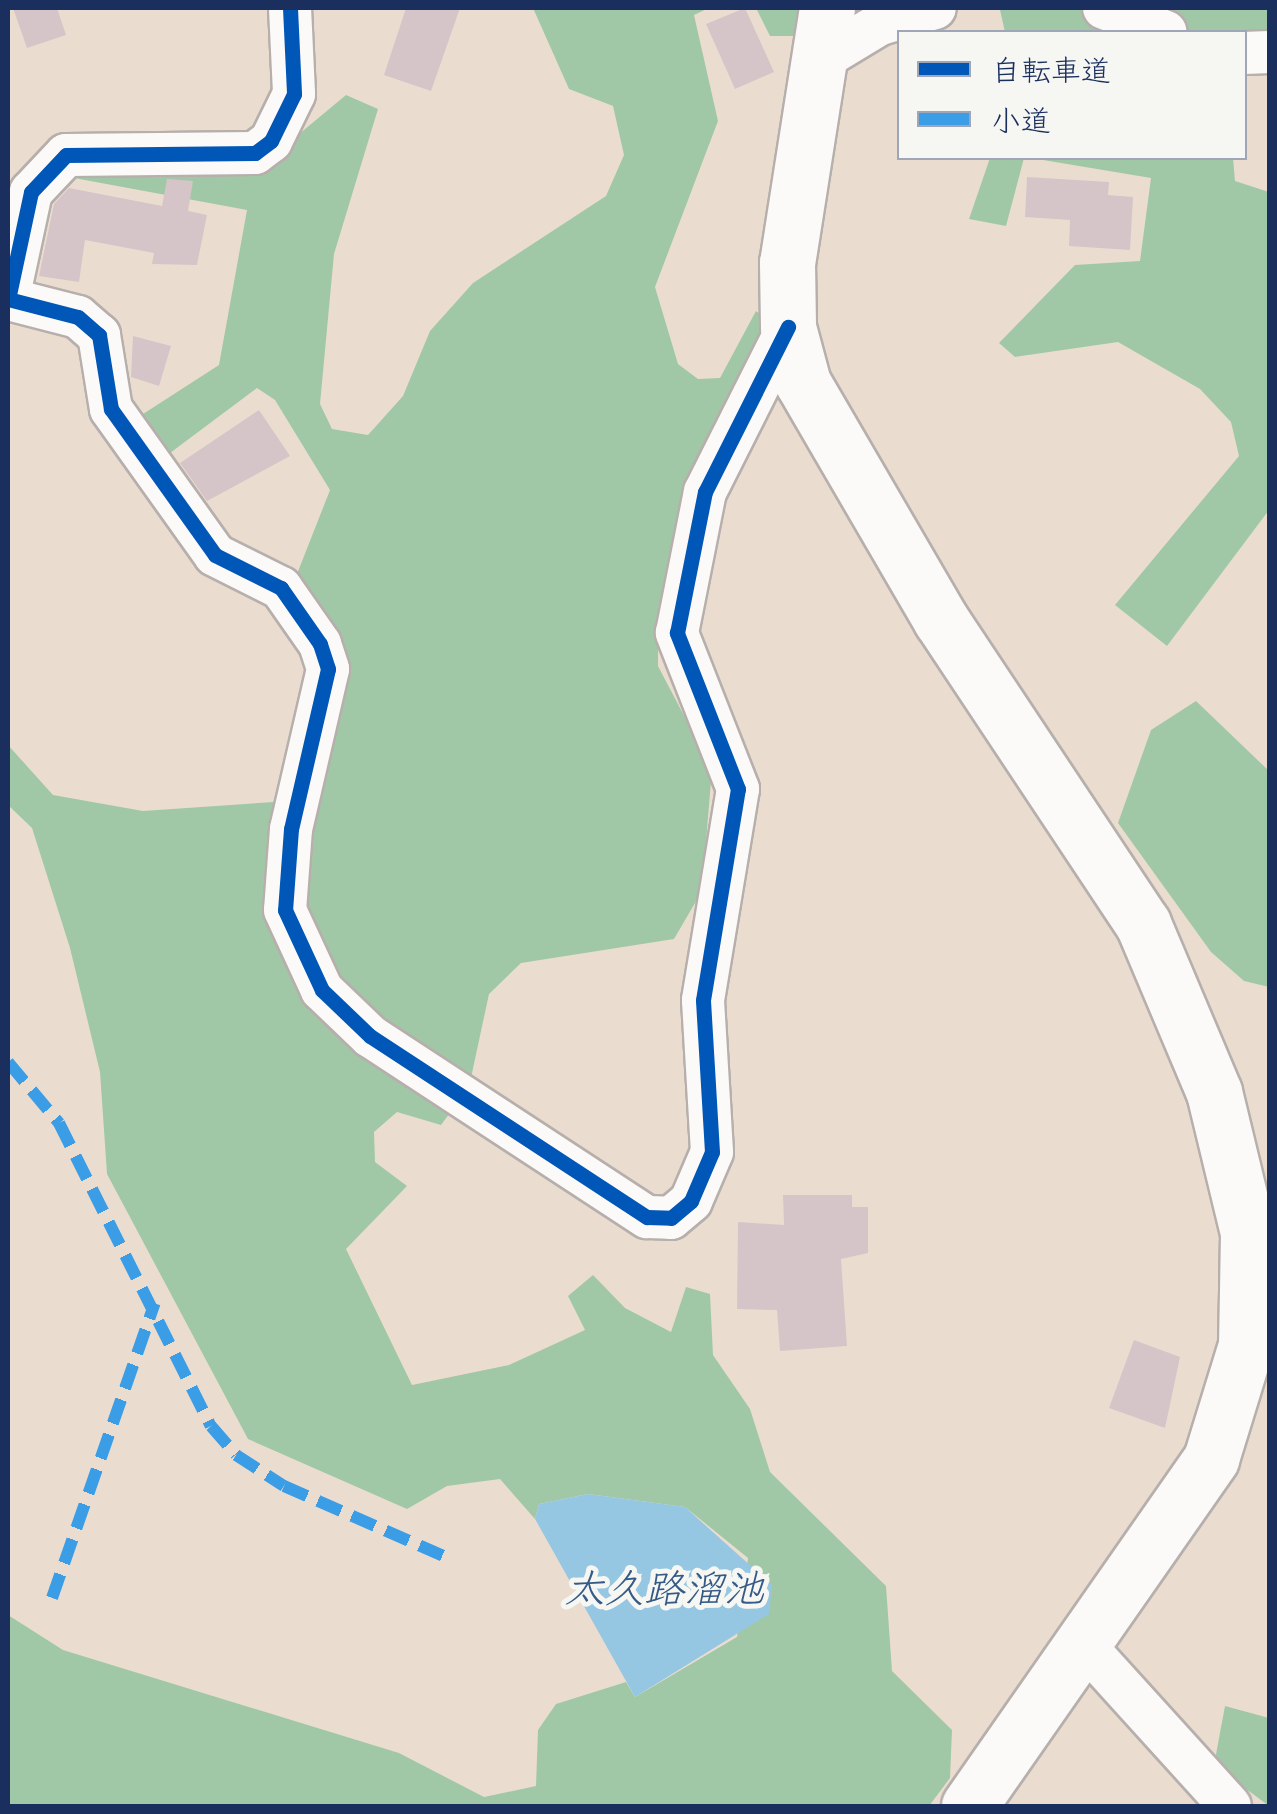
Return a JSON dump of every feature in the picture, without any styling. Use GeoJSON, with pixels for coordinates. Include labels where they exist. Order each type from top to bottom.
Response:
{"type":"FeatureCollection","features":[{"type":"Feature","properties":{"kind":"street"},"geometry":{"type":"LineString","coordinates":[[290,8],[294,94],[271,142],[254,153],[66,155],[31,192],[8,299],[78,317],[98,335],[111,409],[215,555],[281,588],[320,644],[328,669],[291,829],[285,910],[322,990],[370,1036],[647,1218],[670,1218],[691,1201],[712,1152],[703,1000],[738,789],[677,633],[704,492],[788,327]]}},
{"type":"Feature","properties":{"kind":"street"},"geometry":{"type":"LineString","coordinates":[[935,8],[880,24],[824,33],[787,262],[788,327],[829,434],[1143,924],[1189,1022],[1248,1234],[1256,1370],[1191,1498],[969,1806]]}},
{"type":"Feature","properties":{"kind":"street"},"geometry":{"type":"LineString","coordinates":[[1104,8],[1161,30]]}},
{"type":"Feature","properties":{"kind":"street"},"geometry":{"type":"LineString","coordinates":[[1084,1645],[1230,1806]]}},
{"type":"Feature","properties":{"kind":"green space"},"geometry":{"type":"Polygon","coordinates":[[[533,8],[709,8],[694,15],[718,121],[655,287],[678,364],[698,379],[720,378],[756,311],[770,321],[711,445],[658,608],[658,666],[712,769],[702,891],[674,939],[521,963],[489,994],[469,1087],[441,1125],[397,1112],[374,1132],[375,1162],[407,1186],[346,1249],[412,1385],[509,1365],[585,1330],[568,1296],[593,1275],[625,1308],[671,1332],[686,1287],[710,1294],[713,1355],[750,1409],[770,1472],[886,1586],[892,1671],[952,1730],[950,1778],[929,1806],[8,1806],[8,1615],[63,1650],[399,1753],[484,1797],[536,1786],[538,1730],[556,1704],[626,1682],[635,1697],[737,1637],[748,1558],[685,1507],[588,1494],[539,1504],[535,1519],[500,1479],[447,1486],[407,1509],[248,1439],[107,1174],[100,1072],[70,948],[32,828],[8,805],[8,745],[53,795],[143,811],[274,802],[316,768],[346,651],[297,574],[330,490],[275,400],[257,388],[158,462],[143,414],[219,365],[247,210],[74,178],[81,165],[251,174],[346,95],[378,109],[334,254],[320,404],[332,429],[368,435],[403,396],[430,331],[473,283],[606,196],[624,155],[613,106],[569,89],[533,8]]]}},
{"type":"Feature","properties":{"kind":"green space"},"geometry":{"type":"Polygon","coordinates":[[[756,8],[806,8],[800,36],[770,36],[756,8]]]}},
{"type":"Feature","properties":{"kind":"green space"},"geometry":{"type":"Polygon","coordinates":[[[1269,8],[1269,40],[1247,39],[1247,30],[1005,30],[1000,10],[1269,8]]]}},
{"type":"Feature","properties":{"kind":"green space"},"geometry":{"type":"Polygon","coordinates":[[[989,160],[1023,160],[1006,226],[969,219],[989,160]]]}},
{"type":"Feature","properties":{"kind":"green space"},"geometry":{"type":"Polygon","coordinates":[[[1043,160],[1233,160],[1235,181],[1269,192],[1269,510],[1167,646],[1115,605],[1239,456],[1231,422],[1200,389],[1118,342],[1015,357],[999,343],[1075,265],[1140,261],[1151,178],[1043,160]]]}},
{"type":"Feature","properties":{"kind":"green space"},"geometry":{"type":"Polygon","coordinates":[[[1196,701],[1269,771],[1269,987],[1244,981],[1211,952],[1118,823],[1151,730],[1196,701]]]}},
{"type":"Feature","properties":{"kind":"green space"},"geometry":{"type":"Polygon","coordinates":[[[1225,1706],[1269,1718],[1269,1806],[1214,1765],[1225,1706]]]}},
{"type":"Feature","properties":{"kind":"water","name":"太久路溜池"},"geometry":{"type":"Polygon","coordinates":[[[588,1494],[685,1507],[772,1585],[769,1614],[635,1697],[535,1519],[539,1504],[588,1494]]]}},
{"type":"Feature","properties":{"kind":"building"},"geometry":{"type":"Polygon","coordinates":[[[13,8],[57,8],[66,35],[27,48],[13,8]]]}},
{"type":"Feature","properties":{"kind":"building"},"geometry":{"type":"Polygon","coordinates":[[[406,8],[460,8],[431,91],[384,75],[406,8]]]}},
{"type":"Feature","properties":{"kind":"building"},"geometry":{"type":"Polygon","coordinates":[[[745,8],[774,72],[735,89],[706,24],[745,8]]]}},
{"type":"Feature","properties":{"kind":"building"},"geometry":{"type":"Polygon","coordinates":[[[1027,177],[1109,182],[1108,195],[1133,197],[1130,250],[1069,246],[1070,220],[1025,217],[1027,177]]]}},
{"type":"Feature","properties":{"kind":"building"},"geometry":{"type":"Polygon","coordinates":[[[167,179],[193,181],[188,211],[207,215],[197,265],[152,264],[154,253],[85,240],[79,282],[39,276],[54,204],[69,188],[162,206],[167,179]]]}},
{"type":"Feature","properties":{"kind":"building"},"geometry":{"type":"Polygon","coordinates":[[[133,336],[171,346],[159,386],[131,377],[133,336]]]}},
{"type":"Feature","properties":{"kind":"building"},"geometry":{"type":"Polygon","coordinates":[[[259,410],[290,456],[207,501],[180,463],[259,410]]]}},
{"type":"Feature","properties":{"kind":"building"},"geometry":{"type":"Polygon","coordinates":[[[783,1195],[852,1195],[852,1207],[868,1207],[868,1253],[841,1259],[847,1346],[780,1351],[777,1310],[737,1309],[738,1222],[784,1225],[783,1195]]]}},
{"type":"Feature","properties":{"kind":"building"},"geometry":{"type":"Polygon","coordinates":[[[1134,1340],[1180,1357],[1165,1428],[1109,1408],[1134,1340]]]}},
{"type":"Feature","properties":{"kind":"marked path"},"geometry":{"type":"LineString","coordinates":[[8,1062],[59,1123],[211,1426],[236,1455],[284,1486],[450,1559]]}},
{"type":"Feature","properties":{"kind":"marked path"},"geometry":{"type":"LineString","coordinates":[[52,1598],[155,1303]]}},
{"type":"Feature","properties":{"kind":"cycle path"},"geometry":{"type":"LineString","coordinates":[[290,8],[294,94],[271,141],[255,153],[66,155],[31,192],[8,299],[78,317],[99,335],[111,409],[215,555],[281,588],[320,644],[328,669],[291,829],[285,910],[322,990],[370,1036],[647,1217],[671,1218],[691,1201],[712,1152],[703,1000],[738,789],[677,633],[705,492],[788,327]]}}]}
